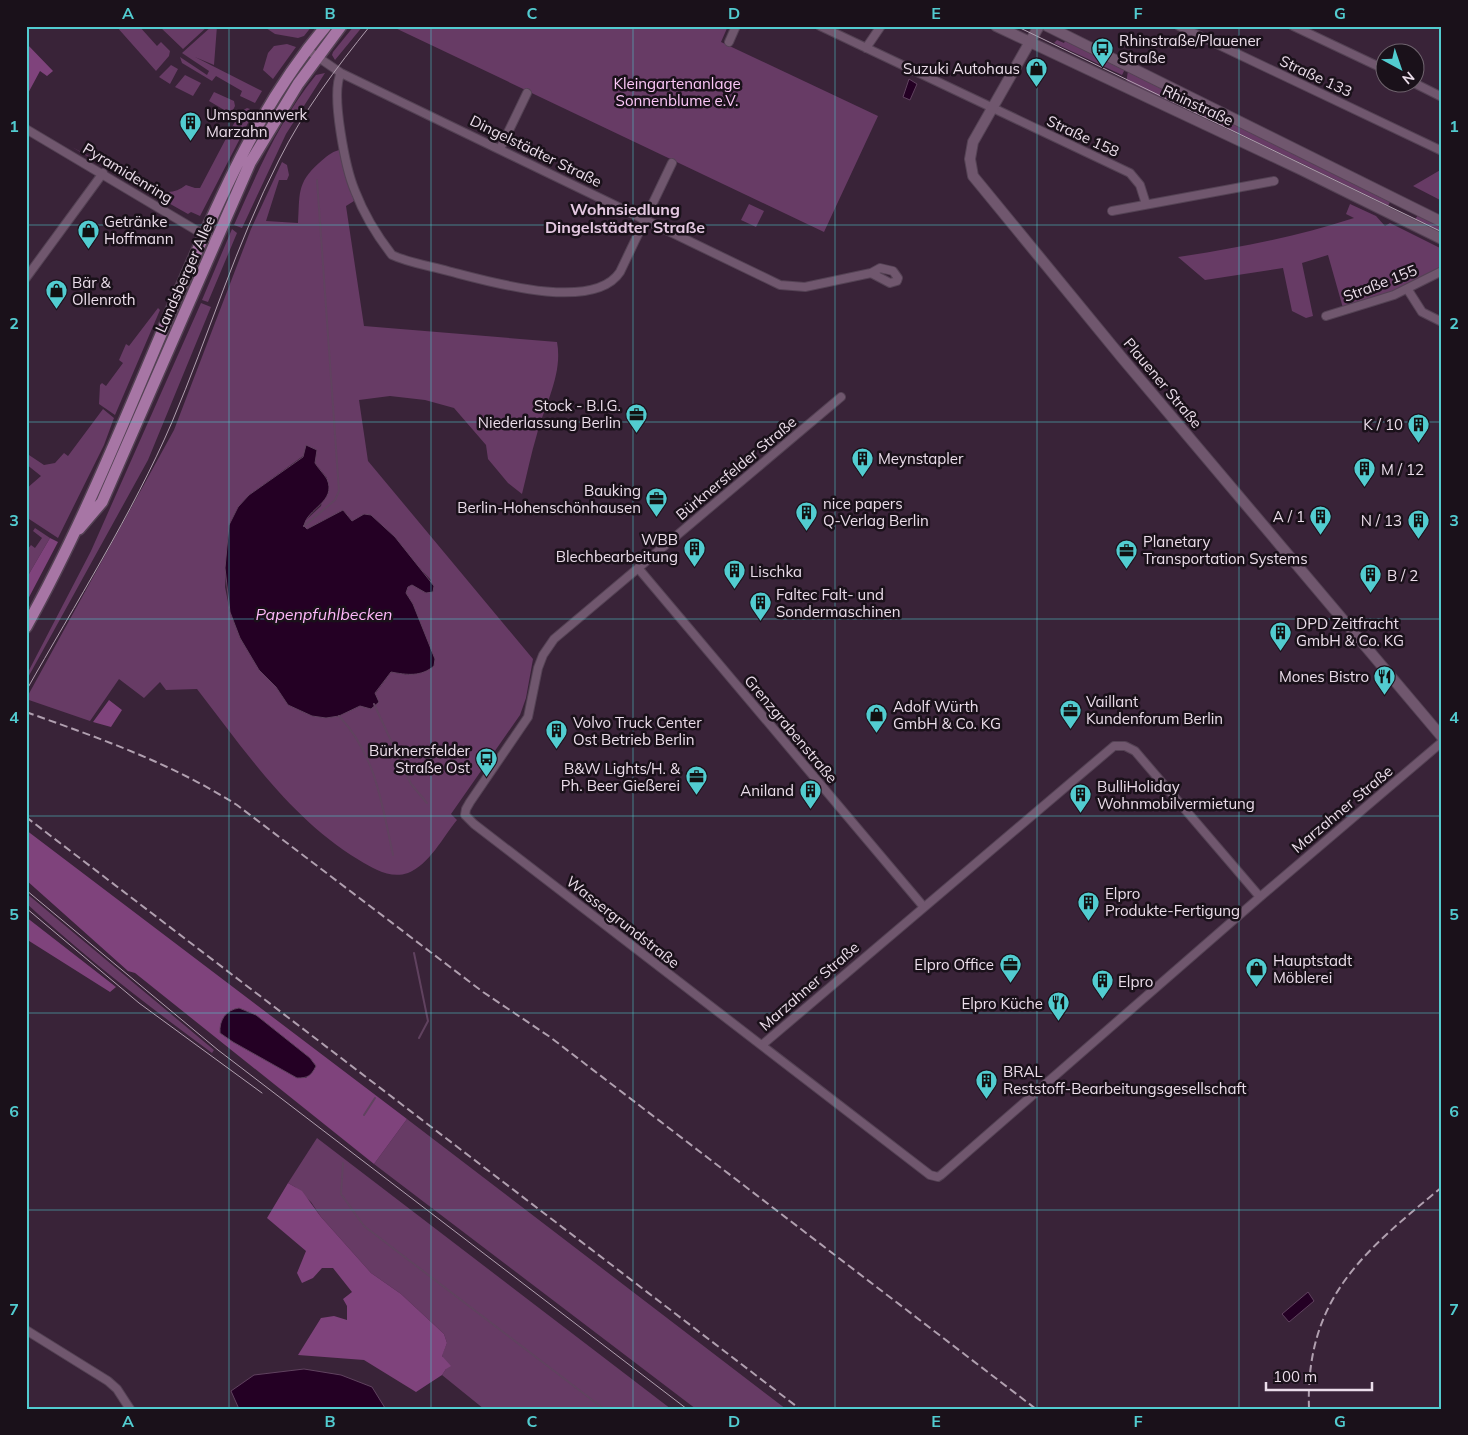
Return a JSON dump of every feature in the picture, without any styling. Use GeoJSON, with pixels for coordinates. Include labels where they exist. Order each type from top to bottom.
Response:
{"type":"FeatureCollection","features":[{"type":"Feature","properties":{"kind":"main road","name":"Landsberger Allee"},"geometry":{"type":"LineString","coordinates":[[26,628],[70,540],[232,171],[263,113],[306,50],[326,26]]}},
{"type":"Feature","properties":{"kind":"main road","name":"Landsberger Allee"},"geometry":{"type":"LineString","coordinates":[[70,540],[102,502],[250,163],[277,117],[317,57],[341,26]]}},
{"type":"Feature","properties":{"kind":"main road","name":"Rhinstraße"},"geometry":{"type":"LineString","coordinates":[[996,26],[1387,211],[1442,239]]}},
{"type":"Feature","properties":{"kind":"main road","name":"Plauener Straße"},"geometry":{"type":"LineString","coordinates":[[1039,26],[991,108],[970,150],[971,168],[978,184],[1442,737]]}},
{"type":"Feature","properties":{"kind":"main road","name":"Rhinstraße"},"geometry":{"type":"LineString","coordinates":[[1047,26],[1442,222]]}},
{"type":"Feature","properties":{"kind":"street"},"geometry":{"type":"LineString","coordinates":[[729,42],[736,26]]}},
{"type":"Feature","properties":{"kind":"street","name":"Straße 158"},"geometry":{"type":"LineString","coordinates":[[820,26],[1130,173],[1140,185],[1146,204]]}},
{"type":"Feature","properties":{"kind":"street"},"geometry":{"type":"LineString","coordinates":[[866,48],[880,26]]}},
{"type":"Feature","properties":{"kind":"street","name":"Straße 133"},"geometry":{"type":"LineString","coordinates":[[1178,26],[1442,152]]}},
{"type":"Feature","properties":{"kind":"street"},"geometry":{"type":"LineString","coordinates":[[1293,26],[1376,65]]}},
{"type":"Feature","properties":{"kind":"street","name":"Dingelstädter Straße"},"geometry":{"type":"LineString","coordinates":[[306,50],[341,73],[787,287],[805,287],[871,273]]}},
{"type":"Feature","properties":{"kind":"street"},"geometry":{"type":"LineString","coordinates":[[341,73],[337,82],[337,109],[351,180],[357,196],[390,252],[396,256],[496,283],[550,292],[585,291],[600,287],[614,280],[620,272],[672,163]]}},
{"type":"Feature","properties":{"kind":"street"},"geometry":{"type":"LineString","coordinates":[[1426,89],[1442,97]]}},
{"type":"Feature","properties":{"kind":"street"},"geometry":{"type":"LineString","coordinates":[[500,149],[527,93]]}},
{"type":"Feature","properties":{"kind":"street","name":"Pyramidenring"},"geometry":{"type":"LineString","coordinates":[[26,129],[216,242]]}},
{"type":"Feature","properties":{"kind":"street"},"geometry":{"type":"LineString","coordinates":[[26,278],[102,174]]}},
{"type":"Feature","properties":{"kind":"street"},"geometry":{"type":"LineString","coordinates":[[1112,210],[1274,181]]}},
{"type":"Feature","properties":{"kind":"street","name":"Straße 155"},"geometry":{"type":"LineString","coordinates":[[1326,316],[1362,307],[1408,290],[1442,270]]}},
{"type":"Feature","properties":{"kind":"street"},"geometry":{"type":"LineString","coordinates":[[1408,290],[1422,312],[1442,322]]}},
{"type":"Feature","properties":{"kind":"street","name":"Bürknersfelder Straße"},"geometry":{"type":"LineString","coordinates":[[468,820],[466,809],[528,717],[538,668],[547,648],[554,639],[841,397]]}},
{"type":"Feature","properties":{"kind":"street","name":"Grenzgrabenstraße"},"geometry":{"type":"LineString","coordinates":[[638,568],[924,906]]}},
{"type":"Feature","properties":{"kind":"street","name":"Marzahner Straße"},"geometry":{"type":"LineString","coordinates":[[1260,897],[1135,751],[1120,745],[1109,749],[762,1045],[930,1175],[938,1178],[1260,897],[1442,742]]}},
{"type":"Feature","properties":{"kind":"street","name":"Wassergrundstraße"},"geometry":{"type":"LineString","coordinates":[[468,820],[762,1045]]}},
{"type":"Feature","properties":{"kind":"street"},"geometry":{"type":"LineString","coordinates":[[26,1330],[108,1381],[117,1389],[130,1409]]}},
{"type":"Feature","properties":{"kind":"green space"},"geometry":{"type":"Polygon","coordinates":[[[116,26],[139,26],[157,46],[161,42],[170,51],[169,56],[156,71],[116,26]]]}},
{"type":"Feature","properties":{"kind":"green space"},"geometry":{"type":"Polygon","coordinates":[[[159,26],[208,26],[183,49],[159,26]]]}},
{"type":"Feature","properties":{"kind":"green space"},"geometry":{"type":"Polygon","coordinates":[[[212,26],[217,26],[214,65],[195,57],[262,91],[255,103],[240,96],[242,91],[216,76],[212,81],[182,63],[180,57],[207,75],[209,71],[182,53],[212,26]]]}},
{"type":"Feature","properties":{"kind":"green space"},"geometry":{"type":"Polygon","coordinates":[[[263,26],[312,26],[304,36],[298,38],[275,34],[263,26]]]}},
{"type":"Feature","properties":{"kind":"green space"},"geometry":{"type":"Polygon","coordinates":[[[354,26],[363,26],[335,60],[332,55],[333,52],[354,26]]]}},
{"type":"Feature","properties":{"kind":"green space","name":"Kleingartenanlage Sonnenblume e.V."},"geometry":{"type":"Polygon","coordinates":[[[391,26],[728,26],[721,42],[878,116],[824,232],[391,26]]]}},
{"type":"Feature","properties":{"kind":"green space"},"geometry":{"type":"Polygon","coordinates":[[[1057,40],[1064,43],[1065,41],[1125,69],[1122,75],[1054,43],[1057,40]]]}},
{"type":"Feature","properties":{"kind":"green space"},"geometry":{"type":"Polygon","coordinates":[[[287,44],[296,47],[273,79],[263,70],[268,53],[274,46],[287,44]]]}},
{"type":"Feature","properties":{"kind":"green space"},"geometry":{"type":"Polygon","coordinates":[[[171,65],[178,69],[170,84],[159,77],[171,65]]]}},
{"type":"Feature","properties":{"kind":"green space"},"geometry":{"type":"Polygon","coordinates":[[[1128,71],[1390,202],[1387,208],[1126,83],[1128,71]]]}},
{"type":"Feature","properties":{"kind":"green space"},"geometry":{"type":"Polygon","coordinates":[[[325,73],[286,134],[242,228],[234,225],[280,128],[316,75],[325,73]]]}},
{"type":"Feature","properties":{"kind":"green space"},"geometry":{"type":"Polygon","coordinates":[[[185,75],[201,83],[193,96],[175,87],[185,75]]]}},
{"type":"Feature","properties":{"kind":"green space"},"geometry":{"type":"Polygon","coordinates":[[[214,92],[234,101],[235,106],[231,114],[209,101],[214,92]]]}},
{"type":"Feature","properties":{"kind":"green space"},"geometry":{"type":"Polygon","coordinates":[[[247,108],[250,109],[245,119],[249,121],[200,216],[191,212],[188,214],[149,192],[151,187],[169,192],[178,190],[186,185],[200,188],[240,112],[247,108]]]}},
{"type":"Feature","properties":{"kind":"green space"},"geometry":{"type":"Polygon","coordinates":[[[72,147],[145,186],[141,188],[72,147]]]}},
{"type":"Feature","properties":{"kind":"green space"},"geometry":{"type":"Polygon","coordinates":[[[339,150],[343,157],[354,201],[346,206],[364,326],[557,342],[558,366],[540,423],[522,494],[508,483],[488,459],[486,445],[454,408],[425,400],[390,396],[359,400],[368,461],[533,659],[526,698],[520,715],[451,814],[457,820],[423,864],[401,875],[389,874],[370,867],[334,843],[312,825],[251,760],[197,689],[166,690],[160,682],[144,698],[119,679],[90,721],[26,699],[174,430],[251,229],[282,162],[287,165],[289,175],[287,180],[279,180],[266,221],[298,223],[299,197],[306,177],[326,157],[339,150]],[[303,456],[249,495],[238,507],[229,525],[225,587],[230,612],[240,638],[259,670],[276,687],[288,705],[312,716],[326,718],[339,716],[360,706],[375,694],[391,672],[409,675],[427,642],[413,604],[406,593],[408,587],[412,585],[426,593],[431,580],[405,553],[395,537],[352,521],[343,510],[307,529],[304,526],[305,521],[321,506],[327,478],[315,463],[314,456],[303,456]]]}},
{"type":"Feature","properties":{"kind":"green space"},"geometry":{"type":"Polygon","coordinates":[[[1442,169],[1442,201],[1413,186],[1442,169]]]}},
{"type":"Feature","properties":{"kind":"green space"},"geometry":{"type":"Polygon","coordinates":[[[749,204],[764,211],[756,227],[741,220],[749,204]]]}},
{"type":"Feature","properties":{"kind":"green space"},"geometry":{"type":"Polygon","coordinates":[[[1350,204],[1376,216],[1385,226],[1390,223],[1442,249],[1442,267],[1395,290],[1343,308],[1328,255],[1302,263],[1313,316],[1306,318],[1292,311],[1283,268],[1205,280],[1178,257],[1267,241],[1354,218],[1346,214],[1350,204]]]}},
{"type":"Feature","properties":{"kind":"green space"},"geometry":{"type":"Polygon","coordinates":[[[1418,215],[1442,227],[1442,234],[1414,221],[1418,215]]]}},
{"type":"Feature","properties":{"kind":"green space"},"geometry":{"type":"Polygon","coordinates":[[[232,229],[237,233],[208,302],[202,300],[232,229]]]}},
{"type":"Feature","properties":{"kind":"green space"},"geometry":{"type":"Polygon","coordinates":[[[201,303],[211,307],[148,460],[26,681],[26,676],[91,551],[201,303]]]}},
{"type":"Feature","properties":{"kind":"green space"},"geometry":{"type":"Polygon","coordinates":[[[158,308],[160,310],[115,415],[99,404],[100,385],[102,383],[106,386],[123,363],[119,360],[126,344],[129,346],[158,308]]]}},
{"type":"Feature","properties":{"kind":"green space"},"geometry":{"type":"Polygon","coordinates":[[[103,409],[114,418],[104,445],[58,538],[26,517],[26,489],[41,476],[26,464],[26,453],[44,465],[55,463],[64,453],[68,456],[103,409]]]}},
{"type":"Feature","properties":{"kind":"green space"},"geometry":{"type":"Polygon","coordinates":[[[35,528],[50,538],[26,579],[26,551],[31,545],[35,548],[42,538],[33,531],[35,528]]]}},
{"type":"Feature","properties":{"kind":"green space"},"geometry":{"type":"Polygon","coordinates":[[[26,893],[214,1050],[212,1053],[71,943],[26,903],[26,893]]]}},
{"type":"Feature","properties":{"kind":"green space"},"geometry":{"type":"Polygon","coordinates":[[[407,1119],[786,1409],[696,1409],[374,1164],[407,1119]]]}},
{"type":"Feature","properties":{"kind":"green space"},"geometry":{"type":"Polygon","coordinates":[[[317,1138],[671,1409],[484,1409],[442,1375],[446,1369],[442,1355],[447,1343],[444,1334],[401,1294],[371,1273],[321,1217],[311,1202],[288,1183],[317,1138]]]}},
{"type":"Feature","properties":{"kind":"shaded area"},"geometry":{"type":"Polygon","coordinates":[[[26,43],[53,71],[47,76],[40,71],[26,97],[26,43]]]}},
{"type":"Feature","properties":{"kind":"shaded area"},"geometry":{"type":"Polygon","coordinates":[[[50,538],[58,542],[26,603],[26,579],[50,538]]]}},
{"type":"Feature","properties":{"kind":"shaded area"},"geometry":{"type":"Polygon","coordinates":[[[109,700],[122,710],[111,727],[93,722],[109,700]]]}},
{"type":"Feature","properties":{"kind":"shaded area"},"geometry":{"type":"Polygon","coordinates":[[[26,830],[407,1119],[374,1164],[135,973],[128,971],[26,880],[26,830]],[[239,1008],[220,1033],[297,1078],[306,1078],[316,1066],[310,1058],[256,1015],[239,1008]]]}},
{"type":"Feature","properties":{"kind":"shaded area"},"geometry":{"type":"Polygon","coordinates":[[[26,917],[116,987],[110,992],[26,939],[26,917]]]}},
{"type":"Feature","properties":{"kind":"shaded area"},"geometry":{"type":"Polygon","coordinates":[[[288,1183],[302,1191],[321,1217],[371,1273],[401,1294],[444,1334],[447,1343],[442,1356],[451,1366],[442,1375],[416,1392],[364,1360],[298,1355],[321,1318],[334,1316],[347,1320],[347,1306],[343,1299],[352,1292],[333,1268],[322,1268],[313,1278],[302,1283],[297,1273],[306,1251],[267,1218],[288,1183]]]}},
{"type":"Feature","properties":{"kind":"water"},"geometry":{"type":"Polygon","coordinates":[[[909,79],[917,84],[910,100],[903,97],[909,79]]]}},
{"type":"Feature","properties":{"kind":"water","name":"Papenpfuhlbecken"},"geometry":{"type":"Polygon","coordinates":[[[306,445],[317,450],[315,463],[327,479],[329,487],[325,499],[310,514],[304,526],[307,529],[343,510],[352,521],[364,514],[371,515],[395,537],[434,586],[433,592],[426,593],[412,585],[408,587],[406,593],[413,604],[435,659],[434,666],[419,674],[391,672],[375,693],[379,702],[371,709],[360,706],[339,716],[326,718],[312,716],[288,705],[276,687],[259,670],[240,638],[230,612],[225,568],[229,525],[238,507],[249,495],[303,457],[306,445]]]}},
{"type":"Feature","properties":{"kind":"water"},"geometry":{"type":"Polygon","coordinates":[[[239,1008],[256,1015],[310,1058],[316,1066],[311,1074],[307,1077],[297,1078],[220,1033],[224,1016],[230,1011],[239,1008]]]}},
{"type":"Feature","properties":{"kind":"water"},"geometry":{"type":"Polygon","coordinates":[[[1308,1292],[1314,1301],[1289,1322],[1282,1314],[1308,1292]]]}},
{"type":"Feature","properties":{"kind":"water"},"geometry":{"type":"Polygon","coordinates":[[[304,1369],[341,1375],[372,1387],[385,1408],[239,1409],[231,1391],[254,1375],[304,1369]]]}},
{"type":"Feature","properties":{"kind":"waterway"},"geometry":{"type":"LineString","coordinates":[[304,526],[335,500],[339,491],[317,180]]}},
{"type":"Feature","properties":{"kind":"waterway"},"geometry":{"type":"LineString","coordinates":[[374,704],[411,784],[427,803]]}},
{"type":"Feature","properties":{"kind":"waterway"},"geometry":{"type":"LineString","coordinates":[[339,716],[362,747],[376,781],[393,855]]}},
{"type":"Feature","properties":{"kind":"waterway"},"geometry":{"type":"LineString","coordinates":[[414,953],[428,1021],[419,1038]]}},
{"type":"Feature","properties":{"kind":"waterway"},"geometry":{"type":"LineString","coordinates":[[364,1115],[375,1098]]}},
{"type":"Feature","properties":{"kind":"waterway"},"geometry":{"type":"LineString","coordinates":[[343,1163],[341,1194],[364,1226],[604,1409]]}},
{"type":"Feature","properties":{"kind":"tram line"},"geometry":{"type":"LineString","coordinates":[[26,691],[122,524],[157,456],[249,224],[288,142],[321,91],[370,26]]}},
{"type":"Feature","properties":{"kind":"tram line"},"geometry":{"type":"LineString","coordinates":[[1016,26],[1442,232]]}},
{"type":"Feature","properties":{"kind":"tram line"},"geometry":{"type":"LineString","coordinates":[[26,890],[218,1050],[687,1409]]}},
{"type":"Feature","properties":{"kind":"tram line"},"geometry":{"type":"LineString","coordinates":[[26,908],[139,1003],[262,1093]]}},
{"type":"Feature","properties":{"kind":"railway"},"geometry":{"type":"LineString","coordinates":[[26,712],[134,752],[186,776],[237,805],[483,992],[550,1037],[1036,1409]]}},
{"type":"Feature","properties":{"kind":"railway"},"geometry":{"type":"LineString","coordinates":[[26,817],[800,1409]]}},
{"type":"Feature","properties":{"kind":"railway"},"geometry":{"type":"LineString","coordinates":[[1309,1409],[1310,1370],[1317,1336],[1329,1306],[1345,1280],[1365,1256],[1388,1233],[1442,1187]]}},
{"type":"Feature","properties":{"kind":"place","name":"Rhinstraße/Plauener Straße"},"geometry":{"type":"Point","coordinates":[1103,68]}},
{"type":"Feature","properties":{"kind":"place","name":"Suzuki Autohaus"},"geometry":{"type":"Point","coordinates":[1036,87]}},
{"type":"Feature","properties":{"kind":"place","name":"Umspannwerk Marzahn"},"geometry":{"type":"Point","coordinates":[190,142]}},
{"type":"Feature","properties":{"kind":"place","name":"Getränke Hoffmann"},"geometry":{"type":"Point","coordinates":[88,249]}},
{"type":"Feature","properties":{"kind":"place","name":"Bär & Ollenroth"},"geometry":{"type":"Point","coordinates":[56,310]}},
{"type":"Feature","properties":{"kind":"place","name":"Stock - B.I.G. Niederlassung Berlin"},"geometry":{"type":"Point","coordinates":[637,433]}},
{"type":"Feature","properties":{"kind":"place","name":"K / 10"},"geometry":{"type":"Point","coordinates":[1419,443]}},
{"type":"Feature","properties":{"kind":"place","name":"Meynstapler"},"geometry":{"type":"Point","coordinates":[862,477]}},
{"type":"Feature","properties":{"kind":"place","name":"M / 12"},"geometry":{"type":"Point","coordinates":[1365,488]}},
{"type":"Feature","properties":{"kind":"place","name":"Bauking Berlin-Hohenschönhausen"},"geometry":{"type":"Point","coordinates":[657,518]}},
{"type":"Feature","properties":{"kind":"place","name":"nice papers Q-Verlag Berlin"},"geometry":{"type":"Point","coordinates":[807,531]}},
{"type":"Feature","properties":{"kind":"place","name":"A / 1"},"geometry":{"type":"Point","coordinates":[1321,535]}},
{"type":"Feature","properties":{"kind":"place","name":"N / 13"},"geometry":{"type":"Point","coordinates":[1418,539]}},
{"type":"Feature","properties":{"kind":"place","name":"WBB Blechbearbeitung"},"geometry":{"type":"Point","coordinates":[694,567]}},
{"type":"Feature","properties":{"kind":"place","name":"Planetary Transportation Systems"},"geometry":{"type":"Point","coordinates":[1127,569]}},
{"type":"Feature","properties":{"kind":"place","name":"Lischka"},"geometry":{"type":"Point","coordinates":[734,590]}},
{"type":"Feature","properties":{"kind":"place","name":"B / 2"},"geometry":{"type":"Point","coordinates":[1371,594]}},
{"type":"Feature","properties":{"kind":"place","name":"Faltec Falt- und Sondermaschinen"},"geometry":{"type":"Point","coordinates":[760,622]}},
{"type":"Feature","properties":{"kind":"place","name":"DPD Zeitfracht GmbH & Co. KG"},"geometry":{"type":"Point","coordinates":[1280,651]}},
{"type":"Feature","properties":{"kind":"place","name":"Mones Bistro"},"geometry":{"type":"Point","coordinates":[1385,695]}},
{"type":"Feature","properties":{"kind":"place","name":"Vaillant Kundenforum Berlin"},"geometry":{"type":"Point","coordinates":[1070,729]}},
{"type":"Feature","properties":{"kind":"place","name":"Adolf Würth GmbH & Co. KG"},"geometry":{"type":"Point","coordinates":[877,734]}},
{"type":"Feature","properties":{"kind":"place","name":"Volvo Truck Center Ost Betrieb Berlin"},"geometry":{"type":"Point","coordinates":[557,750]}},
{"type":"Feature","properties":{"kind":"place","name":"Bürknersfelder Straße Ost"},"geometry":{"type":"Point","coordinates":[486,778]}},
{"type":"Feature","properties":{"kind":"place","name":"B&W Lights/H. & Ph. Beer Gießerei"},"geometry":{"type":"Point","coordinates":[696,796]}},
{"type":"Feature","properties":{"kind":"place","name":"Aniland"},"geometry":{"type":"Point","coordinates":[810,809]}},
{"type":"Feature","properties":{"kind":"place","name":"BulliHoliday Wohnmobilvermietung"},"geometry":{"type":"Point","coordinates":[1081,814]}},
{"type":"Feature","properties":{"kind":"place","name":"Elpro Produkte-Fertigung"},"geometry":{"type":"Point","coordinates":[1089,921]}},
{"type":"Feature","properties":{"kind":"place","name":"Elpro Office"},"geometry":{"type":"Point","coordinates":[1010,983]}},
{"type":"Feature","properties":{"kind":"place","name":"Hauptstadt Möblerei"},"geometry":{"type":"Point","coordinates":[1257,988]}},
{"type":"Feature","properties":{"kind":"place","name":"Elpro"},"geometry":{"type":"Point","coordinates":[1102,1000]}},
{"type":"Feature","properties":{"kind":"place","name":"Elpro Küche"},"geometry":{"type":"Point","coordinates":[1059,1022]}},
{"type":"Feature","properties":{"kind":"place","name":"BRAL Reststoff-Bearbeitungsgesellschaft"},"geometry":{"type":"Point","coordinates":[987,1099]}},
{"type":"Feature","properties":{"kind":"district","name":"Wohnsiedlung Dingelstädter Straße"},"geometry":{"type":"Point","coordinates":[625,218]}}]}
